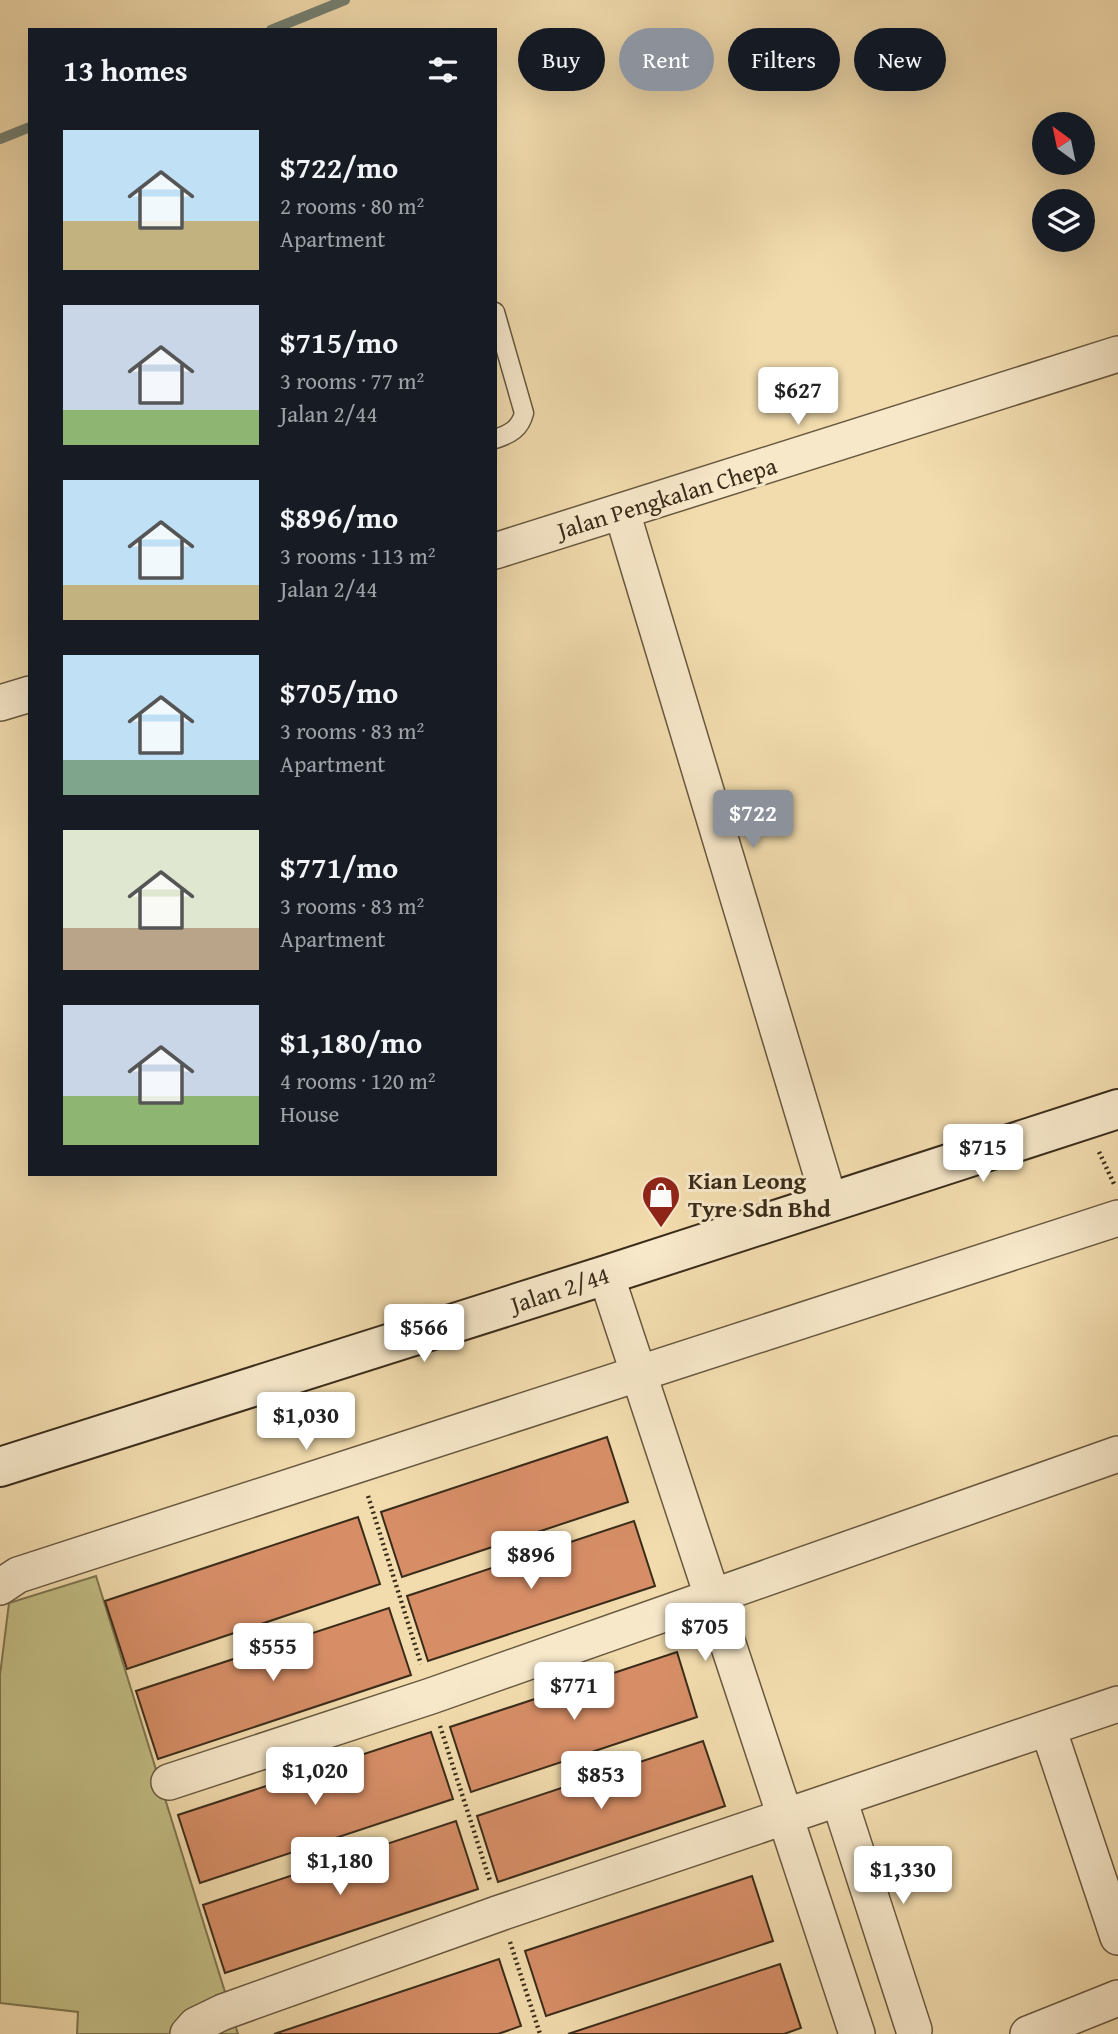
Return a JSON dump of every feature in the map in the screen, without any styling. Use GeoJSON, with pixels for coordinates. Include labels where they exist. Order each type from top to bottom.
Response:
{"type":"FeatureCollection","features":[{"type":"Feature","properties":{"kind":"street","name":"Jalan Pengkalan Chepa"},"geometry":{"type":"LineString","coordinates":[[497,550],[1118,354]]}},
{"type":"Feature","properties":{"kind":"street"},"geometry":{"type":"LineString","coordinates":[[622,512],[830,1203]]}},
{"type":"Feature","properties":{"kind":"street"},"geometry":{"type":"LineString","coordinates":[[0,703],[28,695]]}},
{"type":"Feature","properties":{"kind":"street","name":"Jalan 2/44"},"geometry":{"type":"LineString","coordinates":[[0,1467],[1101,1115]]}},
{"type":"Feature","properties":{"kind":"street"},"geometry":{"type":"LineString","coordinates":[[0,1587],[18,1575],[1118,1218]]}},
{"type":"Feature","properties":{"kind":"street"},"geometry":{"type":"LineString","coordinates":[[606,1275],[857,2034]]}},
{"type":"Feature","properties":{"kind":"street"},"geometry":{"type":"LineString","coordinates":[[169,1782],[430,1696],[1118,1454]]}},
{"type":"Feature","properties":{"kind":"street"},"geometry":{"type":"LineString","coordinates":[[188,2034],[196,2025],[223,2012],[500,1913],[1118,1704]]}},
{"type":"Feature","properties":{"kind":"street"},"geometry":{"type":"LineString","coordinates":[[1048,1728],[1118,1937]]}},
{"type":"Feature","properties":{"kind":"street"},"geometry":{"type":"LineString","coordinates":[[839,1800],[914,2030]]}},
{"type":"Feature","properties":{"kind":"street"},"geometry":{"type":"LineString","coordinates":[[1028,2034],[1118,1998]]}},
{"type":"Feature","properties":{"kind":"lane"},"geometry":{"type":"LineString","coordinates":[[497,319],[524,413],[522,421],[512,433],[497,438]]}},
{"type":"Feature","properties":{"kind":"path"},"geometry":{"type":"LineString","coordinates":[[1101,1115],[1118,1194]]}},
{"type":"Feature","properties":{"kind":"path"},"geometry":{"type":"LineString","coordinates":[[358,1465],[540,2034]]}},
{"type":"Feature","properties":{"kind":"shaded area"},"geometry":{"type":"Polygon","coordinates":[[[96,1576],[238,2034],[77,2034],[78,2012],[0,2003],[0,1675],[9,1603],[96,1576]]]}},
{"type":"Feature","properties":{"kind":"building"},"geometry":{"type":"Polygon","coordinates":[[[607,1437],[628,1502],[402,1577],[381,1512],[607,1437]]]}},
{"type":"Feature","properties":{"kind":"building"},"geometry":{"type":"Polygon","coordinates":[[[358,1517],[380,1584],[127,1669],[105,1601],[358,1517]]]}},
{"type":"Feature","properties":{"kind":"building"},"geometry":{"type":"Polygon","coordinates":[[[634,1521],[655,1586],[428,1661],[407,1596],[634,1521]]]}},
{"type":"Feature","properties":{"kind":"building"},"geometry":{"type":"Polygon","coordinates":[[[389,1608],[411,1675],[158,1759],[136,1691],[389,1608]]]}},
{"type":"Feature","properties":{"kind":"building"},"geometry":{"type":"Polygon","coordinates":[[[677,1652],[697,1717],[471,1792],[450,1727],[677,1652]]]}},
{"type":"Feature","properties":{"kind":"building"},"geometry":{"type":"Polygon","coordinates":[[[431,1732],[453,1799],[200,1883],[178,1815],[431,1732]]]}},
{"type":"Feature","properties":{"kind":"building"},"geometry":{"type":"Polygon","coordinates":[[[703,1741],[725,1806],[498,1882],[477,1816],[703,1741]]]}},
{"type":"Feature","properties":{"kind":"building"},"geometry":{"type":"Polygon","coordinates":[[[456,1821],[478,1889],[225,1973],[203,1905],[456,1821]]]}},
{"type":"Feature","properties":{"kind":"building"},"geometry":{"type":"Polygon","coordinates":[[[752,1876],[773,1941],[546,2016],[525,1951],[752,1876]]]}},
{"type":"Feature","properties":{"kind":"building"},"geometry":{"type":"Polygon","coordinates":[[[499,1959],[521,2026],[498,2034],[274,2034],[499,1959]]]}},
{"type":"Feature","properties":{"kind":"building"},"geometry":{"type":"Polygon","coordinates":[[[780,1964],[801,2028],[784,2034],[568,2034],[780,1964]]]}},
{"type":"Feature","properties":{"kind":"waterway"},"geometry":{"type":"LineString","coordinates":[[276,28],[345,0]]}},
{"type":"Feature","properties":{"kind":"waterway"},"geometry":{"type":"LineString","coordinates":[[0,139],[28,128]]}},
{"type":"Feature","properties":{"kind":"place","name":"Kian Leong Tyre Sdn Bhd"},"geometry":{"type":"Point","coordinates":[661,1229]}}]}
